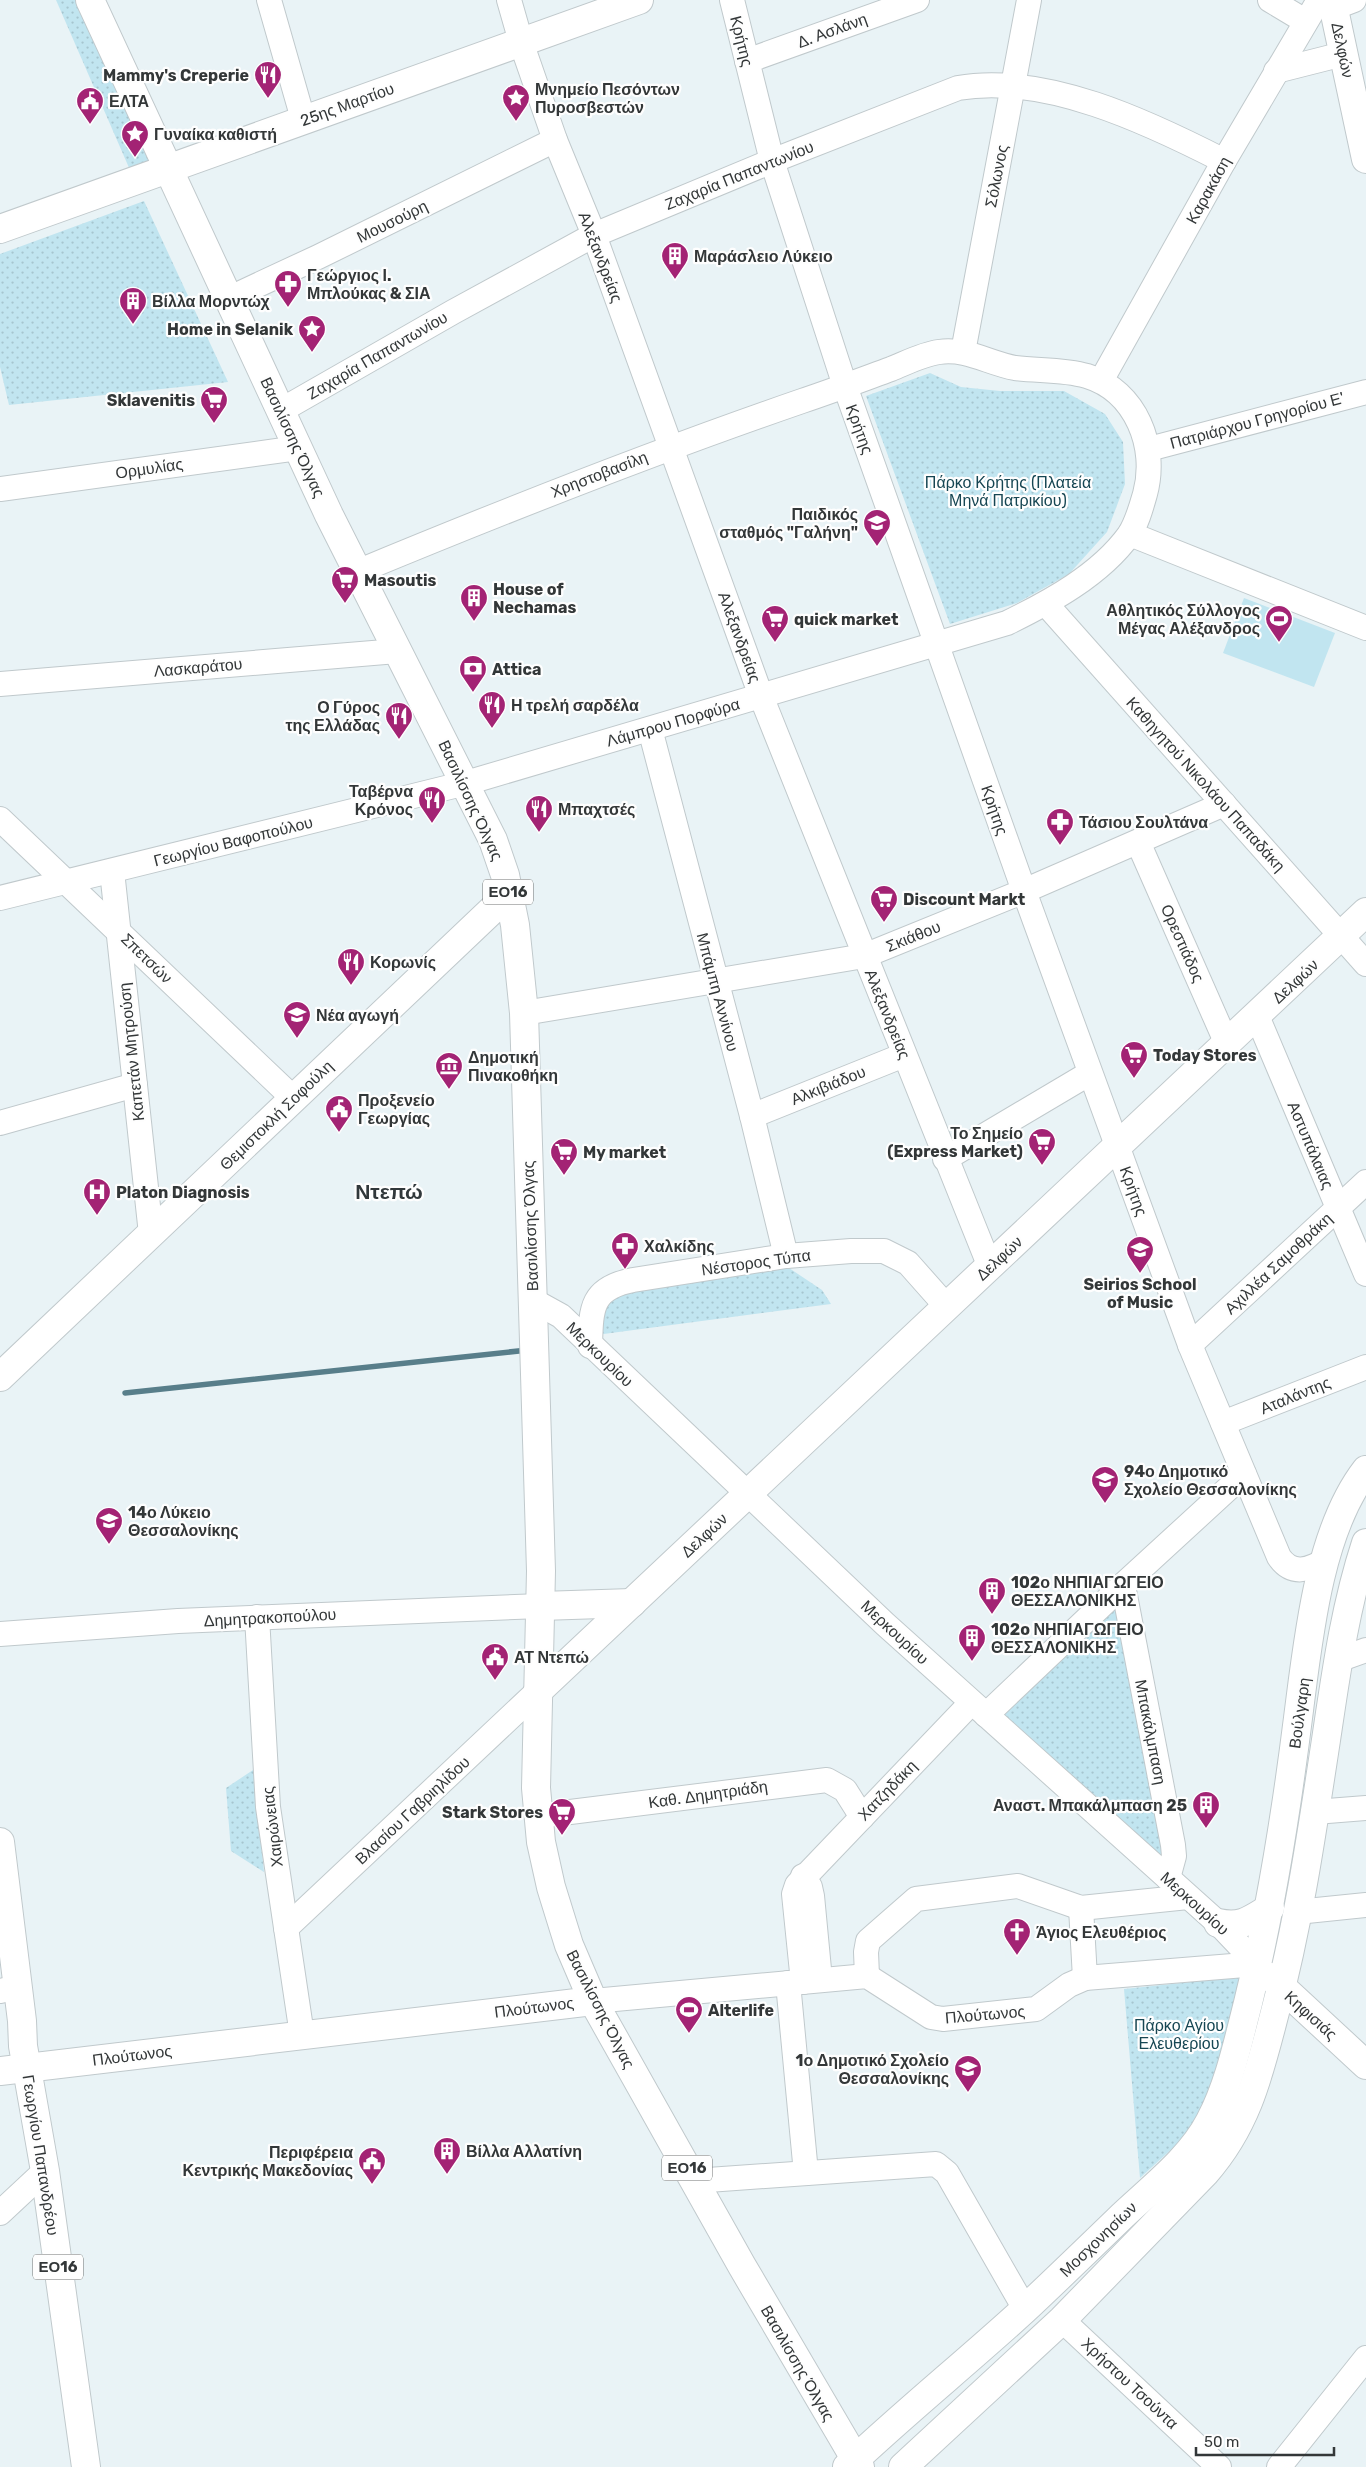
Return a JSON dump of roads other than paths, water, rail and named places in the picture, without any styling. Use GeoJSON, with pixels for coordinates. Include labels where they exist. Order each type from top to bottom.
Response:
{"type":"FeatureCollection","features":[{"type":"Feature","properties":{"kind":"main road","name":"Βασιλίσσης Όλγας"},"geometry":{"type":"LineString","coordinates":[[90,0],[356,572],[466,783],[493,840],[509,894],[519,953],[524,1013],[532,1300],[539,1459],[541,1606],[535,1770],[538,1816],[545,1863],[561,1924],[593,2000],[854,2464]]}},
{"type":"Feature","properties":{"kind":"main road","name":"25ης Μαρτίου"},"geometry":{"type":"LineString","coordinates":[[0,229],[168,167],[638,0]]}},
{"type":"Feature","properties":{"kind":"main road","name":"Δελφών"},"geometry":{"type":"LineString","coordinates":[[1335,2],[1366,159]]}},
{"type":"Feature","properties":{"kind":"main road","name":"Θεμιστοκλή Σοφούλη"},"geometry":{"type":"LineString","coordinates":[[0,1377],[509,894]]}},
{"type":"Feature","properties":{"kind":"main road","name":"Δελφών"},"geometry":{"type":"LineString","coordinates":[[538,1691],[1228,1044],[1366,912]]}},
{"type":"Feature","properties":{"kind":"main road","name":"Βούλγαρη"},"geometry":{"type":"LineString","coordinates":[[1257,1964],[1270,1908],[1312,1625],[1326,1560],[1346,1502],[1366,1470]]}},
{"type":"Feature","properties":{"kind":"main road","name":"Βούλγαρη"},"geometry":{"type":"LineString","coordinates":[[1282,1988],[1315,1812],[1338,1660],[1349,1604],[1366,1543]]}},
{"type":"Feature","properties":{"kind":"main road"},"geometry":{"type":"LineString","coordinates":[[541,1606],[632,1603]]}},
{"type":"Feature","properties":{"kind":"main road","name":"Γεωργίου Παπανδρέου"},"geometry":{"type":"LineString","coordinates":[[0,1842],[9,1989],[28,2068],[86,2467]]}},
{"type":"Feature","properties":{"kind":"main road"},"geometry":{"type":"LineString","coordinates":[[1218,1923],[1231,1926],[1242,1924],[1270,1908]]}},
{"type":"Feature","properties":{"kind":"main road","name":"Κηφισιάς"},"geometry":{"type":"LineString","coordinates":[[1257,1964],[1366,2065]]}},
{"type":"Feature","properties":{"kind":"main road","name":"Μοσχονησίων"},"geometry":{"type":"LineString","coordinates":[[854,2464],[1025,2308],[1191,2150],[1203,2133],[1224,2087],[1257,1964]]}},
{"type":"Feature","properties":{"kind":"main road","name":"Μοσχονησίων"},"geometry":{"type":"LineString","coordinates":[[903,2467],[1062,2320],[1205,2173],[1229,2142],[1241,2121],[1255,2087],[1282,1988]]}},
{"type":"Feature","properties":{"kind":"main road","name":"Πλούτωνος"},"geometry":{"type":"LineString","coordinates":[[0,2071],[593,2000]]}},
{"type":"Feature","properties":{"kind":"street"},"geometry":{"type":"LineString","coordinates":[[269,0],[303,119]]}},
{"type":"Feature","properties":{"kind":"street","name":"Αλεξανδρείας"},"geometry":{"type":"LineString","coordinates":[[509,0],[521,42],[555,140],[594,235],[761,696],[945,1159],[990,1267]]}},
{"type":"Feature","properties":{"kind":"street","name":"Κρήτης"},"geometry":{"type":"LineString","coordinates":[[732,0],[772,161],[845,386],[1024,891],[1190,1345],[1284,1564],[1298,1570],[1312,1568],[1326,1560]]}},
{"type":"Feature","properties":{"kind":"street","name":"Δ. Ασλάνη"},"geometry":{"type":"LineString","coordinates":[[747,61],[918,0]]}},
{"type":"Feature","properties":{"kind":"street","name":"Σόλωνος"},"geometry":{"type":"LineString","coordinates":[[964,352],[1029,0]]}},
{"type":"Feature","properties":{"kind":"street"},"geometry":{"type":"LineString","coordinates":[[1270,0],[1305,21]]}},
{"type":"Feature","properties":{"kind":"street","name":"Καρακάση"},"geometry":{"type":"LineString","coordinates":[[1102,381],[1224,161],[1305,21],[1335,2]]}},
{"type":"Feature","properties":{"kind":"street"},"geometry":{"type":"LineString","coordinates":[[1276,71],[1344,54]]}},
{"type":"Feature","properties":{"kind":"street","name":"Ζαχαρία Παπαντωνίου"},"geometry":{"type":"LineString","coordinates":[[280,411],[453,312],[594,235],[772,161],[958,88],[975,85],[1013,87],[1056,94],[1116,110],[1167,132],[1224,161]]}},
{"type":"Feature","properties":{"kind":"street","name":"Μουσούρη"},"geometry":{"type":"LineString","coordinates":[[228,299],[327,253],[555,140]]}},
{"type":"Feature","properties":{"kind":"street","name":"Χρηστοβασίλη"},"geometry":{"type":"LineString","coordinates":[[356,572],[536,498],[671,446],[845,386],[936,352],[964,352],[1015,368],[1060,370],[1102,381]]}},
{"type":"Feature","properties":{"kind":"street"},"geometry":{"type":"LineString","coordinates":[[1102,381],[1122,396],[1136,416],[1144,432],[1149,449],[1150,468],[1147,488],[1130,534],[1366,628]]}},
{"type":"Feature","properties":{"kind":"street","name":"Πατριάρχου Γρηγορίου Ε'"},"geometry":{"type":"LineString","coordinates":[[1149,449],[1366,392]]}},
{"type":"Feature","properties":{"kind":"street","name":"Ορμυλίας"},"geometry":{"type":"LineString","coordinates":[[0,489],[298,448]]}},
{"type":"Feature","properties":{"kind":"street","name":"Λάμπρου Πορφύρα"},"geometry":{"type":"LineString","coordinates":[[466,783],[1007,623],[1046,604],[1085,577],[1130,534]]}},
{"type":"Feature","properties":{"kind":"street","name":"Καθηγητού Νικολάου Παπαδάκη"},"geometry":{"type":"LineString","coordinates":[[1046,604],[1366,964]]}},
{"type":"Feature","properties":{"kind":"street","name":"Λασκαράτου"},"geometry":{"type":"LineString","coordinates":[[0,684],[397,651]]}},
{"type":"Feature","properties":{"kind":"street","name":"Μπάμπη Αννίνου"},"geometry":{"type":"LineString","coordinates":[[650,729],[715,982],[752,1116],[786,1256]]}},
{"type":"Feature","properties":{"kind":"street","name":"Γεωργίου Βαφοπούλου"},"geometry":{"type":"LineString","coordinates":[[0,898],[466,783]]}},
{"type":"Feature","properties":{"kind":"street","name":"Σκιάθου"},"geometry":{"type":"LineString","coordinates":[[524,1013],[864,956],[1024,891],[1224,804]]}},
{"type":"Feature","properties":{"kind":"street","name":"Σπετσών"},"geometry":{"type":"LineString","coordinates":[[0,819],[294,1098]]}},
{"type":"Feature","properties":{"kind":"street","name":"Ορεστιάδος"},"geometry":{"type":"LineString","coordinates":[[1138,842],[1228,1044]]}},
{"type":"Feature","properties":{"kind":"street","name":"Καπετάν Μητρούση"},"geometry":{"type":"LineString","coordinates":[[112,871],[151,1234]]}},
{"type":"Feature","properties":{"kind":"street","name":"Αστυπάλαιας"},"geometry":{"type":"LineString","coordinates":[[1257,1016],[1366,1274]]}},
{"type":"Feature","properties":{"kind":"street","name":"Αλκιβιάδου"},"geometry":{"type":"LineString","coordinates":[[752,1116],[904,1055]]}},
{"type":"Feature","properties":{"kind":"street"},"geometry":{"type":"LineString","coordinates":[[945,1159],[1090,1074]]}},
{"type":"Feature","properties":{"kind":"street"},"geometry":{"type":"LineString","coordinates":[[0,1124],[135,1085]]}},
{"type":"Feature","properties":{"kind":"street","name":"Αχιλλέα Σαμοθράκη"},"geometry":{"type":"LineString","coordinates":[[1190,1345],[1366,1182]]}},
{"type":"Feature","properties":{"kind":"street","name":"Νέστορος Τύπα"},"geometry":{"type":"LineString","coordinates":[[590,1346],[591,1321],[596,1301],[602,1292],[610,1286],[633,1280],[786,1256],[851,1251],[884,1252],[908,1263],[948,1307]]}},
{"type":"Feature","properties":{"kind":"street","name":"Μερκουρίου"},"geometry":{"type":"LineString","coordinates":[[532,1300],[561,1316],[590,1346],[979,1709],[1218,1923],[1257,1964]]}},
{"type":"Feature","properties":{"kind":"street","name":"Αταλάντης"},"geometry":{"type":"LineString","coordinates":[[1223,1424],[1366,1367]]}},
{"type":"Feature","properties":{"kind":"street","name":"Χατζηδάκη"},"geometry":{"type":"LineString","coordinates":[[806,2173],[803,1982],[794,1891],[803,1876],[862,1817],[979,1709],[1123,1585],[1244,1474]]}},
{"type":"Feature","properties":{"kind":"street","name":"Μπακάλμπαση"},"geometry":{"type":"LineString","coordinates":[[1123,1585],[1173,1845],[1174,1856],[1168,1878]]}},
{"type":"Feature","properties":{"kind":"street","name":"Δημητρακοπούλου"},"geometry":{"type":"LineString","coordinates":[[0,1634],[258,1617],[541,1606]]}},
{"type":"Feature","properties":{"kind":"street","name":"Χαιρώνειας"},"geometry":{"type":"LineString","coordinates":[[258,1617],[268,1807],[302,2035]]}},
{"type":"Feature","properties":{"kind":"street"},"geometry":{"type":"LineString","coordinates":[[1338,1660],[1366,1650]]}},
{"type":"Feature","properties":{"kind":"street","name":"Βλασίου Γαβριηλίδου"},"geometry":{"type":"LineString","coordinates":[[286,1928],[538,1691]]}},
{"type":"Feature","properties":{"kind":"street","name":"Καθ. Δημητριάδη"},"geometry":{"type":"LineString","coordinates":[[538,1816],[827,1780],[845,1790],[862,1817]]}},
{"type":"Feature","properties":{"kind":"street"},"geometry":{"type":"LineString","coordinates":[[1315,1812],[1366,1808]]}},
{"type":"Feature","properties":{"kind":"street"},"geometry":{"type":"LineString","coordinates":[[867,1976],[866,1952],[868,1942],[916,1899],[1018,1886],[1081,1908],[1188,1897]]}},
{"type":"Feature","properties":{"kind":"street"},"geometry":{"type":"LineString","coordinates":[[1297,1912],[1366,1904]]}},
{"type":"Feature","properties":{"kind":"street"},"geometry":{"type":"LineString","coordinates":[[1081,1908],[1085,1978]]}},
{"type":"Feature","properties":{"kind":"street","name":"Πλούτωνος"},"geometry":{"type":"LineString","coordinates":[[593,2000],[867,1976],[931,2017],[939,2019],[1036,2009],[1069,1985],[1085,1978],[1257,1964]]}},
{"type":"Feature","properties":{"kind":"street"},"geometry":{"type":"LineString","coordinates":[[694,2181],[929,2163],[942,2168],[1025,2308]]}},
{"type":"Feature","properties":{"kind":"street"},"geometry":{"type":"LineString","coordinates":[[0,2213],[44,2171]]}},
{"type":"Feature","properties":{"kind":"street","name":"Χρήστου Τσούντα"},"geometry":{"type":"LineString","coordinates":[[1062,2320],[1219,2467]]}},
{"type":"Feature","properties":{"kind":"street"},"geometry":{"type":"LineString","coordinates":[[1279,2467],[1366,2358]]}},
{"type":"Feature","properties":{"kind":"waterway"},"geometry":{"type":"LineString","coordinates":[[125,1393],[528,1350]]}},
{"type":"Feature","properties":{"kind":"place","name":"Mammy's Creperie"},"geometry":{"type":"Point","coordinates":[268,99]}},
{"type":"Feature","properties":{"kind":"place","name":"Μνημείο Πεσόντων Πυροσβεστών"},"geometry":{"type":"Point","coordinates":[516,122]}},
{"type":"Feature","properties":{"kind":"place","name":"ΕΛΤΑ"},"geometry":{"type":"Point","coordinates":[90,125]}},
{"type":"Feature","properties":{"kind":"place","name":"Γυναίκα καθιστή"},"geometry":{"type":"Point","coordinates":[135,158]}},
{"type":"Feature","properties":{"kind":"place","name":"Μαράσλειο Λύκειο"},"geometry":{"type":"Point","coordinates":[675,280]}},
{"type":"Feature","properties":{"kind":"place","name":"Γεώργιος Ι. Μπλούκας & ΣΙΑ"},"geometry":{"type":"Point","coordinates":[288,308]}},
{"type":"Feature","properties":{"kind":"place","name":"Βίλλα Μορντώχ"},"geometry":{"type":"Point","coordinates":[133,325]}},
{"type":"Feature","properties":{"kind":"place","name":"Home in Selanik"},"geometry":{"type":"Point","coordinates":[312,353]}},
{"type":"Feature","properties":{"kind":"place","name":"Sklavenitis"},"geometry":{"type":"Point","coordinates":[214,424]}},
{"type":"Feature","properties":{"kind":"place","name":"Παιδικός σταθμός \"Γαλήνη\""},"geometry":{"type":"Point","coordinates":[877,547]}},
{"type":"Feature","properties":{"kind":"place","name":"Masoutis"},"geometry":{"type":"Point","coordinates":[345,604]}},
{"type":"Feature","properties":{"kind":"place","name":"House of Nechamas"},"geometry":{"type":"Point","coordinates":[474,622]}},
{"type":"Feature","properties":{"kind":"place","name":"quick market"},"geometry":{"type":"Point","coordinates":[775,643]}},
{"type":"Feature","properties":{"kind":"place","name":"Αθλητικός Σύλλογος Μέγας Αλέξανδρος"},"geometry":{"type":"Point","coordinates":[1279,643]}},
{"type":"Feature","properties":{"kind":"place","name":"Attica"},"geometry":{"type":"Point","coordinates":[473,693]}},
{"type":"Feature","properties":{"kind":"place","name":"Η τρελή σαρδέλα"},"geometry":{"type":"Point","coordinates":[492,729]}},
{"type":"Feature","properties":{"kind":"place","name":"Ο Γύρος της Ελλάδας"},"geometry":{"type":"Point","coordinates":[399,740]}},
{"type":"Feature","properties":{"kind":"place","name":"Ταβέρνα Κρόνος"},"geometry":{"type":"Point","coordinates":[432,824]}},
{"type":"Feature","properties":{"kind":"place","name":"Μπαχτσές"},"geometry":{"type":"Point","coordinates":[539,833]}},
{"type":"Feature","properties":{"kind":"place","name":"Τάσιου Σουλτάνα"},"geometry":{"type":"Point","coordinates":[1060,846]}},
{"type":"Feature","properties":{"kind":"place","name":"Discount Markt"},"geometry":{"type":"Point","coordinates":[884,923]}},
{"type":"Feature","properties":{"kind":"place","name":"Κορωνίς"},"geometry":{"type":"Point","coordinates":[351,986]}},
{"type":"Feature","properties":{"kind":"place","name":"Νέα αγωγή"},"geometry":{"type":"Point","coordinates":[297,1039]}},
{"type":"Feature","properties":{"kind":"place","name":"Today Stores"},"geometry":{"type":"Point","coordinates":[1134,1079]}},
{"type":"Feature","properties":{"kind":"place","name":"Δημοτική Πινακοθήκη"},"geometry":{"type":"Point","coordinates":[449,1090]}},
{"type":"Feature","properties":{"kind":"place","name":"Προξενείο Γεωργίας"},"geometry":{"type":"Point","coordinates":[339,1133]}},
{"type":"Feature","properties":{"kind":"place","name":"Το Σημείο (Express Market)"},"geometry":{"type":"Point","coordinates":[1042,1166]}},
{"type":"Feature","properties":{"kind":"place","name":"My market"},"geometry":{"type":"Point","coordinates":[564,1176]}},
{"type":"Feature","properties":{"kind":"place","name":"Platon Diagnosis"},"geometry":{"type":"Point","coordinates":[97,1216]}},
{"type":"Feature","properties":{"kind":"place","name":"Χαλκίδης"},"geometry":{"type":"Point","coordinates":[625,1270]}},
{"type":"Feature","properties":{"kind":"place","name":"Seirios School of Music"},"geometry":{"type":"Point","coordinates":[1140,1274]}},
{"type":"Feature","properties":{"kind":"place","name":"94ο Δημοτικό Σχολείο Θεσσαλονίκης"},"geometry":{"type":"Point","coordinates":[1105,1504]}},
{"type":"Feature","properties":{"kind":"place","name":"14ο Λύκειο Θεσσαλονίκης"},"geometry":{"type":"Point","coordinates":[109,1545]}},
{"type":"Feature","properties":{"kind":"place","name":"102ο ΝΗΠΙΑΓΩΓΕΙΟ ΘΕΣΣΑΛΟΝΙΚΗΣ"},"geometry":{"type":"Point","coordinates":[992,1615]}},
{"type":"Feature","properties":{"kind":"place","name":"102o ΝΗΠΙΑΓΩΓΕΙΟ ΘΕΣΣΑΛΟΝΙΚΗΣ"},"geometry":{"type":"Point","coordinates":[972,1662]}},
{"type":"Feature","properties":{"kind":"place","name":"ΑΤ Ντεπώ"},"geometry":{"type":"Point","coordinates":[495,1681]}},
{"type":"Feature","properties":{"kind":"place","name":"Αναστ. Μπακάλμπαση 25"},"geometry":{"type":"Point","coordinates":[1206,1829]}},
{"type":"Feature","properties":{"kind":"place","name":"Stark Stores"},"geometry":{"type":"Point","coordinates":[562,1836]}},
{"type":"Feature","properties":{"kind":"place","name":"Άγιος Ελευθέριος"},"geometry":{"type":"Point","coordinates":[1017,1956]}},
{"type":"Feature","properties":{"kind":"place","name":"Alterlife"},"geometry":{"type":"Point","coordinates":[689,2034]}},
{"type":"Feature","properties":{"kind":"place","name":"1ο Δημοτικό Σχολείο Θεσσαλονίκης"},"geometry":{"type":"Point","coordinates":[968,2093]}},
{"type":"Feature","properties":{"kind":"place","name":"Βίλλα Αλλατίνη"},"geometry":{"type":"Point","coordinates":[447,2175]}},
{"type":"Feature","properties":{"kind":"place","name":"Περιφέρεια Κεντρικής Μακεδονίας"},"geometry":{"type":"Point","coordinates":[372,2185]}},
{"type":"Feature","properties":{"kind":"district","name":"Ντεπώ"},"geometry":{"type":"Point","coordinates":[389,1192]}},
{"type":"Feature","properties":{"kind":"park label","name":"Πάρκο Κρήτης (Πλατεία Μηνά Πατρικίου)"},"geometry":{"type":"Point","coordinates":[1008,491]}},
{"type":"Feature","properties":{"kind":"park label","name":"Πάρκο Αγίου Ελευθερίου"},"geometry":{"type":"Point","coordinates":[1179,2034]}}]}
